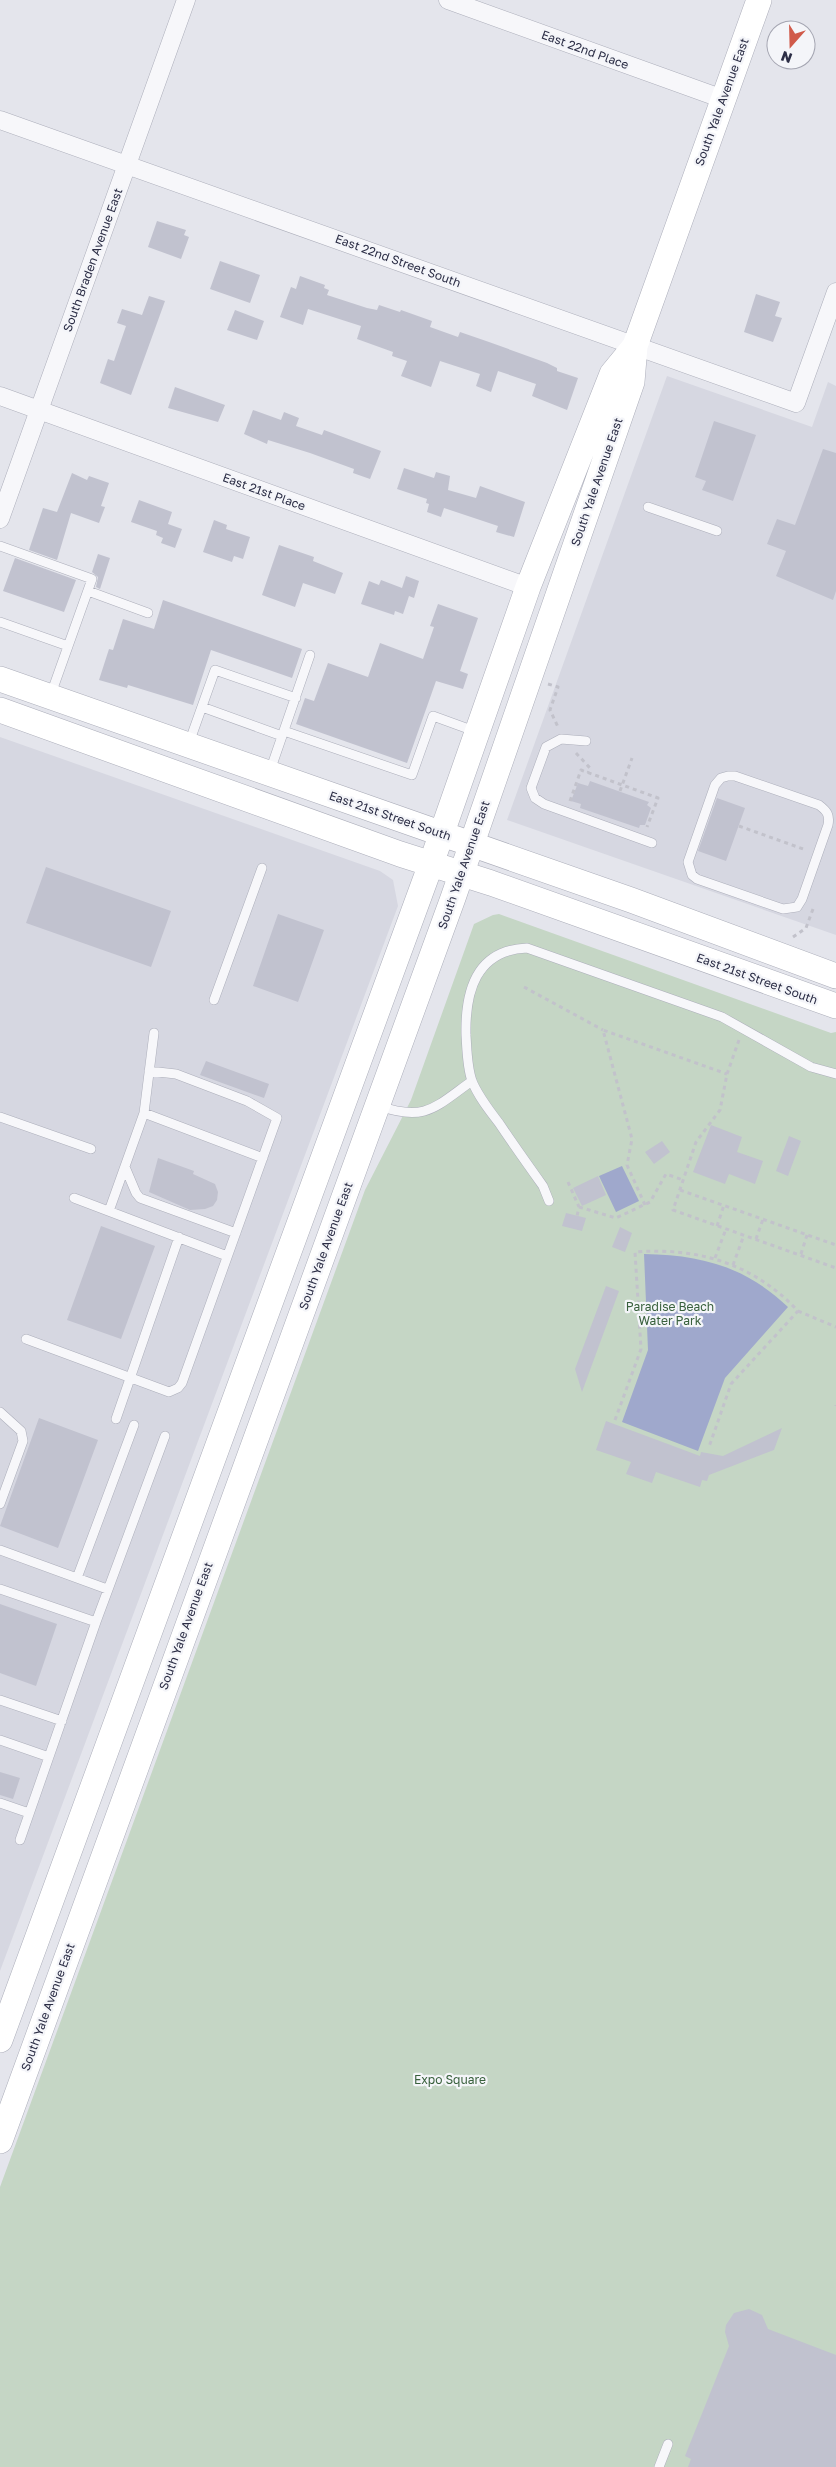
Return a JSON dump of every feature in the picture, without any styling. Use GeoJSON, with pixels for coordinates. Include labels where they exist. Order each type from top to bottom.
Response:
{"type":"FeatureCollection","features":[{"type":"Feature","properties":{"kind":"main road","name":"South Yale Avenue East"},"geometry":{"type":"LineString","coordinates":[[0,2141],[9,2086],[98,1868],[461,873],[632,382],[635,346],[758,0]]}},
{"type":"Feature","properties":{"kind":"main road","name":"South Yale Avenue East"},"geometry":{"type":"LineString","coordinates":[[0,2040],[442,834],[528,587],[612,374],[635,346]]}},
{"type":"Feature","properties":{"kind":"main road","name":"East 21st Street South"},"geometry":{"type":"LineString","coordinates":[[0,679],[471,844],[836,976]]}},
{"type":"Feature","properties":{"kind":"main road","name":"East 21st Street South"},"geometry":{"type":"LineString","coordinates":[[0,710],[836,1006]]}},
{"type":"Feature","properties":{"kind":"main road"},"geometry":{"type":"LineString","coordinates":[[212,1461],[243,1472]]}},
{"type":"Feature","properties":{"kind":"main road"},"geometry":{"type":"LineString","coordinates":[[130,1686],[160,1697]]}},
{"type":"Feature","properties":{"kind":"main road"},"geometry":{"type":"LineString","coordinates":[[67,1857],[98,1868]]}},
{"type":"Feature","properties":{"kind":"street","name":"South Braden Avenue East"},"geometry":{"type":"LineString","coordinates":[[0,519],[186,0]]}},
{"type":"Feature","properties":{"kind":"street","name":"East 22nd Place"},"geometry":{"type":"LineString","coordinates":[[448,0],[723,99]]}},
{"type":"Feature","properties":{"kind":"street","name":"East 22nd Street South"},"geometry":{"type":"LineString","coordinates":[[0,120],[796,403],[836,292]]}},
{"type":"Feature","properties":{"kind":"street","name":"East 21st Place"},"geometry":{"type":"LineString","coordinates":[[0,396],[528,587]]}},
{"type":"Feature","properties":{"kind":"lane"},"geometry":{"type":"LineString","coordinates":[[648,507],[717,531]]}},
{"type":"Feature","properties":{"kind":"lane"},"geometry":{"type":"LineString","coordinates":[[0,546],[92,579],[50,696]]}},
{"type":"Feature","properties":{"kind":"lane"},"geometry":{"type":"LineString","coordinates":[[88,591],[148,613]]}},
{"type":"Feature","properties":{"kind":"lane"},"geometry":{"type":"LineString","coordinates":[[0,622],[68,646]]}},
{"type":"Feature","properties":{"kind":"lane"},"geometry":{"type":"LineString","coordinates":[[269,774],[310,655]]}},
{"type":"Feature","properties":{"kind":"lane"},"geometry":{"type":"LineString","coordinates":[[188,745],[215,670],[296,698]]}},
{"type":"Feature","properties":{"kind":"lane"},"geometry":{"type":"LineString","coordinates":[[202,707],[412,775],[433,716],[478,732]]}},
{"type":"Feature","properties":{"kind":"lane"},"geometry":{"type":"LineString","coordinates":[[586,741],[560,739],[546,747],[531,788],[535,798],[544,804],[652,843]]}},
{"type":"Feature","properties":{"kind":"lane"},"geometry":{"type":"LineString","coordinates":[[728,776],[735,776],[810,802],[827,811],[830,818],[818,854],[802,899],[797,907],[790,909],[783,909],[697,879],[688,868],[688,862],[715,785],[721,778],[728,776]]}},
{"type":"Feature","properties":{"kind":"lane"},"geometry":{"type":"LineString","coordinates":[[214,1000],[262,868]]}},
{"type":"Feature","properties":{"kind":"lane"},"geometry":{"type":"LineString","coordinates":[[549,1201],[543,1186],[480,1097],[472,1081],[467,1054],[466,1013],[469,993],[478,974],[490,958],[511,948],[527,948],[722,1017],[811,1067],[836,1074]]}},
{"type":"Feature","properties":{"kind":"lane"},"geometry":{"type":"LineString","coordinates":[[109,1211],[144,1113],[154,1033]]}},
{"type":"Feature","properties":{"kind":"lane"},"geometry":{"type":"LineString","coordinates":[[26,1339],[169,1392],[178,1388],[277,1118],[247,1101],[176,1074],[149,1071]]}},
{"type":"Feature","properties":{"kind":"lane"},"geometry":{"type":"LineString","coordinates":[[377,1105],[398,1113],[428,1112],[472,1081]]}},
{"type":"Feature","properties":{"kind":"lane"},"geometry":{"type":"LineString","coordinates":[[144,1113],[263,1158]]}},
{"type":"Feature","properties":{"kind":"lane"},"geometry":{"type":"LineString","coordinates":[[0,1117],[91,1149]]}},
{"type":"Feature","properties":{"kind":"lane"},"geometry":{"type":"LineString","coordinates":[[125,1167],[140,1198],[236,1233]]}},
{"type":"Feature","properties":{"kind":"lane"},"geometry":{"type":"LineString","coordinates":[[74,1198],[227,1256]]}},
{"type":"Feature","properties":{"kind":"lane"},"geometry":{"type":"LineString","coordinates":[[116,1418],[179,1238]]}},
{"type":"Feature","properties":{"kind":"lane"},"geometry":{"type":"LineString","coordinates":[[0,1412],[21,1431],[23,1441],[0,1504]]}},
{"type":"Feature","properties":{"kind":"lane"},"geometry":{"type":"LineString","coordinates":[[77,1578],[134,1425]]}},
{"type":"Feature","properties":{"kind":"lane"},"geometry":{"type":"LineString","coordinates":[[20,1840],[107,1589],[164,1436]]}},
{"type":"Feature","properties":{"kind":"lane"},"geometry":{"type":"LineString","coordinates":[[0,1550],[107,1589]]}},
{"type":"Feature","properties":{"kind":"lane"},"geometry":{"type":"LineString","coordinates":[[0,1589],[96,1622]]}},
{"type":"Feature","properties":{"kind":"lane"},"geometry":{"type":"LineString","coordinates":[[0,1700],[62,1721]]}},
{"type":"Feature","properties":{"kind":"lane"},"geometry":{"type":"LineString","coordinates":[[0,1740],[49,1757]]}},
{"type":"Feature","properties":{"kind":"lane"},"geometry":{"type":"LineString","coordinates":[[0,1803],[29,1813]]}},
{"type":"Feature","properties":{"kind":"lane"},"geometry":{"type":"LineString","coordinates":[[659,2467],[668,2444]]}},
{"type":"Feature","properties":{"kind":"path"},"geometry":{"type":"LineString","coordinates":[[620,791],[632,758]]}},
{"type":"Feature","properties":{"kind":"path"},"geometry":{"type":"LineString","coordinates":[[575,804],[569,802],[581,770],[658,798],[642,840]]}},
{"type":"Feature","properties":{"kind":"path"},"geometry":{"type":"LineString","coordinates":[[739,826],[818,854]]}},
{"type":"Feature","properties":{"kind":"path"},"geometry":{"type":"LineString","coordinates":[[524,987],[603,1030],[727,1074]]}},
{"type":"Feature","properties":{"kind":"path"},"geometry":{"type":"LineString","coordinates":[[603,1030],[632,1139],[628,1165],[645,1205]]}},
{"type":"Feature","properties":{"kind":"path"},"geometry":{"type":"LineString","coordinates":[[739,1040],[727,1074],[720,1110],[696,1142],[673,1210],[836,1266]]}},
{"type":"Feature","properties":{"kind":"path"},"geometry":{"type":"LineString","coordinates":[[579,1208],[616,1218],[650,1202],[666,1174],[683,1180]]}},
{"type":"Feature","properties":{"kind":"path"},"geometry":{"type":"LineString","coordinates":[[568,1182],[579,1208],[576,1216]]}},
{"type":"Feature","properties":{"kind":"path"},"geometry":{"type":"LineString","coordinates":[[680,1190],[836,1245]]}},
{"type":"Feature","properties":{"kind":"path"},"geometry":{"type":"LineString","coordinates":[[717,1226],[724,1205]]}},
{"type":"Feature","properties":{"kind":"path"},"geometry":{"type":"LineString","coordinates":[[756,1239],[762,1219]]}},
{"type":"Feature","properties":{"kind":"path"},"geometry":{"type":"LineString","coordinates":[[715,1258],[726,1228]]}},
{"type":"Feature","properties":{"kind":"path"},"geometry":{"type":"LineString","coordinates":[[734,1265],[744,1235]]}},
{"type":"Feature","properties":{"kind":"path"},"geometry":{"type":"LineString","coordinates":[[800,1254],[807,1235]]}},
{"type":"Feature","properties":{"kind":"path"},"geometry":{"type":"LineString","coordinates":[[615,1420],[641,1349],[635,1252],[683,1251],[715,1258],[734,1265],[764,1282],[798,1311],[836,1327]]}},
{"type":"Feature","properties":{"kind":"path"},"geometry":{"type":"LineString","coordinates":[[709,1447],[731,1384],[798,1311]]}},
{"type":"Feature","properties":{"kind":"shaded area"},"geometry":{"type":"Polygon","coordinates":[[[667,376],[812,427],[828,382],[836,386],[836,935],[507,820],[667,376]]]}},
{"type":"Feature","properties":{"kind":"shaded area"},"geometry":{"type":"Polygon","coordinates":[[[0,737],[380,871],[393,880],[398,906],[0,1971],[0,737]]]}},
{"type":"Feature","properties":{"kind":"green space","name":"Expo Square"},"geometry":{"type":"Polygon","coordinates":[[[499,914],[831,1033],[836,1032],[836,2467],[0,2467],[0,2187],[365,1190],[411,1100],[474,924],[499,914]]]}},
{"type":"Feature","properties":{"kind":"water"},"geometry":{"type":"Polygon","coordinates":[[[622,1166],[639,1201],[616,1212],[599,1176],[622,1166]]]}},
{"type":"Feature","properties":{"kind":"water"},"geometry":{"type":"Polygon","coordinates":[[[644,1254],[685,1257],[722,1266],[756,1282],[788,1307],[725,1378],[698,1451],[622,1422],[648,1350],[644,1254]]]}},
{"type":"Feature","properties":{"kind":"building"},"geometry":{"type":"Polygon","coordinates":[[[157,221],[186,230],[184,235],[189,237],[181,259],[148,247],[157,221]]]}},
{"type":"Feature","properties":{"kind":"building"},"geometry":{"type":"Polygon","coordinates":[[[220,261],[260,275],[250,303],[210,289],[220,261]]]}},
{"type":"Feature","properties":{"kind":"building"},"geometry":{"type":"Polygon","coordinates":[[[300,276],[325,285],[324,288],[329,290],[327,295],[367,308],[377,310],[379,305],[400,312],[401,310],[432,321],[430,327],[458,337],[460,332],[547,363],[557,368],[557,371],[578,378],[567,410],[532,396],[536,384],[498,371],[491,392],[476,386],[480,374],[440,361],[431,387],[401,376],[407,361],[392,356],[393,352],[357,339],[361,326],[308,309],[303,325],[280,317],[291,287],[296,289],[300,276]]]}},
{"type":"Feature","properties":{"kind":"building"},"geometry":{"type":"Polygon","coordinates":[[[756,294],[780,302],[775,316],[782,318],[773,342],[744,332],[756,294]]]}},
{"type":"Feature","properties":{"kind":"building"},"geometry":{"type":"Polygon","coordinates":[[[149,296],[165,301],[131,395],[100,383],[108,359],[114,361],[126,326],[117,323],[122,309],[142,315],[149,296]]]}},
{"type":"Feature","properties":{"kind":"building"},"geometry":{"type":"Polygon","coordinates":[[[235,310],[264,321],[257,340],[227,330],[235,310]]]}},
{"type":"Feature","properties":{"kind":"building"},"geometry":{"type":"Polygon","coordinates":[[[175,387],[225,405],[218,422],[168,408],[175,387]]]}},
{"type":"Feature","properties":{"kind":"building"},"geometry":{"type":"Polygon","coordinates":[[[253,410],[281,420],[284,412],[299,418],[296,426],[322,435],[324,430],[381,451],[370,479],[353,473],[354,469],[310,453],[268,440],[267,444],[244,434],[253,410]]]}},
{"type":"Feature","properties":{"kind":"building"},"geometry":{"type":"Polygon","coordinates":[[[714,421],[756,435],[733,501],[702,490],[706,481],[695,477],[714,421]]]}},
{"type":"Feature","properties":{"kind":"building"},"geometry":{"type":"Polygon","coordinates":[[[823,449],[836,453],[836,591],[833,600],[776,576],[786,551],[767,544],[777,519],[795,525],[823,449]]]}},
{"type":"Feature","properties":{"kind":"building"},"geometry":{"type":"Polygon","coordinates":[[[404,468],[434,478],[436,472],[450,476],[448,490],[476,498],[480,486],[525,502],[514,537],[496,532],[498,526],[444,508],[441,517],[427,512],[429,504],[426,503],[427,499],[397,489],[404,468]]]}},
{"type":"Feature","properties":{"kind":"building"},"geometry":{"type":"Polygon","coordinates":[[[72,473],[87,480],[89,476],[109,483],[101,506],[105,507],[99,523],[71,513],[57,560],[29,550],[43,508],[57,512],[72,473]]]}},
{"type":"Feature","properties":{"kind":"building"},"geometry":{"type":"Polygon","coordinates":[[[139,500],[172,512],[168,524],[182,529],[175,548],[161,543],[163,538],[156,535],[157,531],[131,522],[139,500]]]}},
{"type":"Feature","properties":{"kind":"building"},"geometry":{"type":"Polygon","coordinates":[[[214,520],[227,525],[226,529],[250,537],[243,559],[234,556],[232,562],[203,552],[214,520]]]}},
{"type":"Feature","properties":{"kind":"building"},"geometry":{"type":"Polygon","coordinates":[[[279,545],[314,557],[313,561],[343,573],[335,594],[303,583],[295,607],[262,595],[279,545]]]}},
{"type":"Feature","properties":{"kind":"building"},"geometry":{"type":"Polygon","coordinates":[[[98,554],[110,558],[100,589],[96,587],[98,577],[92,572],[98,554]]]}},
{"type":"Feature","properties":{"kind":"building"},"geometry":{"type":"Polygon","coordinates":[[[15,558],[76,580],[64,612],[3,591],[15,558]]]}},
{"type":"Feature","properties":{"kind":"building"},"geometry":{"type":"Polygon","coordinates":[[[406,576],[419,581],[414,598],[409,596],[403,614],[395,611],[394,615],[361,604],[369,581],[379,585],[381,580],[402,588],[406,576]]]}},
{"type":"Feature","properties":{"kind":"building"},"geometry":{"type":"Polygon","coordinates":[[[163,600],[302,649],[292,678],[211,650],[193,705],[128,685],[127,688],[99,680],[109,649],[113,650],[123,619],[154,629],[163,600]]]}},
{"type":"Feature","properties":{"kind":"building"},"geometry":{"type":"Polygon","coordinates":[[[438,604],[478,618],[460,671],[468,674],[463,689],[436,681],[407,763],[296,724],[305,698],[314,701],[328,663],[368,677],[380,643],[423,659],[434,627],[430,626],[438,604]]]}},
{"type":"Feature","properties":{"kind":"building"},"geometry":{"type":"Polygon","coordinates":[[[590,781],[649,802],[647,805],[651,808],[645,825],[640,825],[639,828],[580,808],[581,804],[571,801],[578,783],[588,786],[590,781]]]}},
{"type":"Feature","properties":{"kind":"building"},"geometry":{"type":"Polygon","coordinates":[[[717,798],[745,808],[726,861],[698,851],[717,798]]]}},
{"type":"Feature","properties":{"kind":"building"},"geometry":{"type":"Polygon","coordinates":[[[46,867],[171,911],[151,967],[26,923],[46,867]]]}},
{"type":"Feature","properties":{"kind":"building"},"geometry":{"type":"Polygon","coordinates":[[[278,914],[324,930],[298,1002],[253,986],[278,914]]]}},
{"type":"Feature","properties":{"kind":"building"},"geometry":{"type":"Polygon","coordinates":[[[206,1061],[269,1084],[264,1098],[200,1075],[206,1061]]]}},
{"type":"Feature","properties":{"kind":"building"},"geometry":{"type":"Polygon","coordinates":[[[711,1125],[742,1137],[737,1152],[763,1161],[755,1184],[729,1174],[725,1184],[693,1172],[711,1125]]]}},
{"type":"Feature","properties":{"kind":"building"},"geometry":{"type":"Polygon","coordinates":[[[789,1136],[801,1141],[788,1176],[776,1171],[789,1136]]]}},
{"type":"Feature","properties":{"kind":"building"},"geometry":{"type":"Polygon","coordinates":[[[662,1141],[670,1152],[654,1164],[645,1152],[662,1141]]]}},
{"type":"Feature","properties":{"kind":"building"},"geometry":{"type":"Polygon","coordinates":[[[158,1158],[194,1171],[193,1174],[215,1184],[218,1192],[217,1200],[213,1206],[205,1209],[190,1210],[149,1192],[158,1158]]]}},
{"type":"Feature","properties":{"kind":"building"},"geometry":{"type":"Polygon","coordinates":[[[598,1176],[606,1195],[582,1206],[573,1188],[598,1176]]]}},
{"type":"Feature","properties":{"kind":"building"},"geometry":{"type":"Polygon","coordinates":[[[566,1213],[586,1218],[582,1231],[562,1226],[566,1213]]]}},
{"type":"Feature","properties":{"kind":"building"},"geometry":{"type":"Polygon","coordinates":[[[101,1226],[155,1246],[121,1339],[67,1320],[101,1226]]]}},
{"type":"Feature","properties":{"kind":"building"},"geometry":{"type":"Polygon","coordinates":[[[620,1227],[632,1233],[625,1252],[612,1247],[620,1227]]]}},
{"type":"Feature","properties":{"kind":"building"},"geometry":{"type":"Polygon","coordinates":[[[606,1286],[619,1291],[582,1392],[575,1369],[606,1286]]]}},
{"type":"Feature","properties":{"kind":"building"},"geometry":{"type":"Polygon","coordinates":[[[39,1418],[98,1440],[58,1548],[0,1526],[39,1418]]]}},
{"type":"Feature","properties":{"kind":"building"},"geometry":{"type":"Polygon","coordinates":[[[606,1421],[700,1456],[701,1452],[723,1456],[782,1428],[774,1450],[709,1475],[707,1481],[702,1480],[700,1487],[656,1472],[652,1483],[626,1474],[631,1462],[596,1450],[606,1421]]]}},
{"type":"Feature","properties":{"kind":"building"},"geometry":{"type":"Polygon","coordinates":[[[0,1604],[57,1624],[36,1686],[0,1673],[0,1604]]]}},
{"type":"Feature","properties":{"kind":"building"},"geometry":{"type":"Polygon","coordinates":[[[0,1772],[20,1778],[13,1799],[0,1795],[0,1772]]]}},
{"type":"Feature","properties":{"kind":"building"},"geometry":{"type":"Polygon","coordinates":[[[749,2309],[762,2315],[768,2329],[836,2355],[836,2467],[688,2467],[691,2459],[685,2456],[729,2346],[725,2332],[726,2325],[734,2313],[749,2309]]]}},
{"type":"Feature","properties":{"kind":"park label","name":"Paradise Beach Water Park"},"geometry":{"type":"Point","coordinates":[670,1314]}}]}
